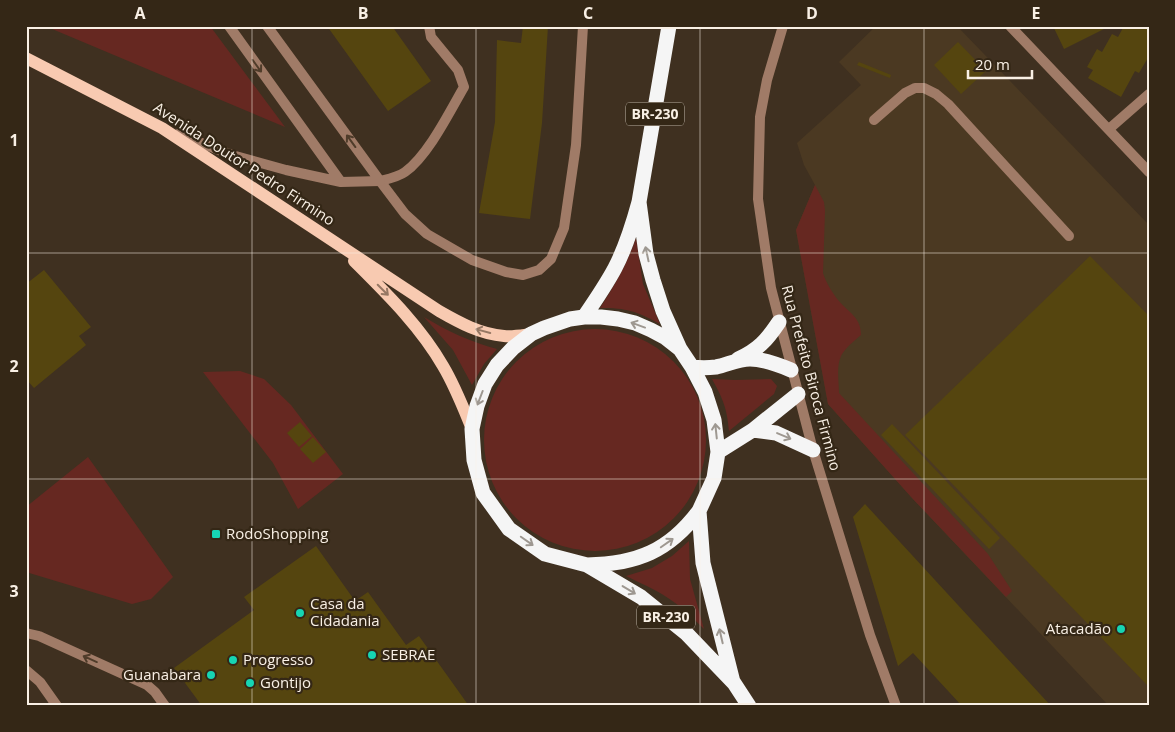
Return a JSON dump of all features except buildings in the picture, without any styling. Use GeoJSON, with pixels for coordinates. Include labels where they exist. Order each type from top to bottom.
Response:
{"type":"FeatureCollection","features":[{"type":"Feature","properties":{"kind":"highway","name":"BR-230"},"geometry":{"type":"LineString","coordinates":[[584,317],[616,266],[639,202],[669,26]]}},
{"type":"Feature","properties":{"kind":"highway","name":"BR-230"},"geometry":{"type":"LineString","coordinates":[[587,565],[624,562],[639,558],[667,544],[690,523],[699,511],[714,478],[718,452],[714,420],[705,392],[680,349],[663,310],[653,280],[646,254],[639,202]]}},
{"type":"Feature","properties":{"kind":"highway","name":"BR-230"},"geometry":{"type":"LineString","coordinates":[[680,349],[666,338],[651,330],[618,318],[584,317],[557,323],[532,334],[513,348],[497,365],[485,384],[472,428],[474,460],[483,493],[509,529],[545,554],[587,565],[641,597],[687,634],[734,683],[750,706]]}},
{"type":"Feature","properties":{"kind":"highway"},"geometry":{"type":"LineString","coordinates":[[732,362],[756,349],[768,338],[779,322]]}},
{"type":"Feature","properties":{"kind":"highway"},"geometry":{"type":"LineString","coordinates":[[692,367],[717,367],[750,359],[771,362],[791,370]]}},
{"type":"Feature","properties":{"kind":"highway"},"geometry":{"type":"LineString","coordinates":[[718,452],[753,430],[798,394]]}},
{"type":"Feature","properties":{"kind":"highway"},"geometry":{"type":"LineString","coordinates":[[753,430],[776,433],[813,450]]}},
{"type":"Feature","properties":{"kind":"highway","name":"BR-230"},"geometry":{"type":"LineString","coordinates":[[699,511],[703,563],[734,683]]}},
{"type":"Feature","properties":{"kind":"main road","name":"Avenida Doutor Pedro Firmino"},"geometry":{"type":"LineString","coordinates":[[26,58],[162,128],[336,244],[462,324],[482,332],[505,336],[532,334]]}},
{"type":"Feature","properties":{"kind":"main road","name":"Avenida Doutor Pedro Firmino"},"geometry":{"type":"LineString","coordinates":[[336,244],[392,299],[423,337],[442,364],[454,386],[472,428]]}},
{"type":"Feature","properties":{"kind":"street"},"geometry":{"type":"LineString","coordinates":[[229,26],[341,182]]}},
{"type":"Feature","properties":{"kind":"street"},"geometry":{"type":"LineString","coordinates":[[267,26],[405,214],[427,234],[472,260],[506,272],[523,275],[538,270],[551,259],[564,228],[576,145],[584,26]]}},
{"type":"Feature","properties":{"kind":"street"},"geometry":{"type":"LineString","coordinates":[[162,128],[232,155],[286,170],[341,182],[380,181],[393,177],[404,172],[414,164],[432,140],[464,87],[458,70],[431,37],[429,26]]}},
{"type":"Feature","properties":{"kind":"street","name":"Rua Prefeito Biroca Firmino"},"geometry":{"type":"LineString","coordinates":[[784,26],[767,80],[760,117],[758,199],[770,288],[813,450],[870,635],[896,706]]}},
{"type":"Feature","properties":{"kind":"street"},"geometry":{"type":"LineString","coordinates":[[1011,27],[1149,172]]}},
{"type":"Feature","properties":{"kind":"street"},"geometry":{"type":"LineString","coordinates":[[874,120],[905,93],[915,88],[924,88],[936,94],[948,104],[1069,236]]}},
{"type":"Feature","properties":{"kind":"street"},"geometry":{"type":"LineString","coordinates":[[1109,129],[1149,94]]}},
{"type":"Feature","properties":{"kind":"street"},"geometry":{"type":"LineString","coordinates":[[26,633],[39,636],[141,682],[155,692],[165,706]]}},
{"type":"Feature","properties":{"kind":"street"},"geometry":{"type":"LineString","coordinates":[[26,670],[40,682],[57,706]]}},
{"type":"Feature","properties":{"kind":"shaded area"},"geometry":{"type":"Polygon","coordinates":[[[45,26],[210,26],[285,127],[45,26]]]}},
{"type":"Feature","properties":{"kind":"shaded area","name":"Atacadão"},"geometry":{"type":"Polygon","coordinates":[[[876,26],[957,26],[1149,225],[1149,706],[1109,706],[912,498],[828,404],[796,230],[815,185],[804,165],[797,143],[861,85],[839,62],[876,26]]]}},
{"type":"Feature","properties":{"kind":"shaded area"},"geometry":{"type":"Polygon","coordinates":[[[815,185],[824,202],[825,211],[823,273],[827,284],[838,300],[857,319],[861,335],[845,350],[839,360],[839,393],[988,554],[1012,591],[1006,597],[912,498],[828,404],[796,230],[815,185]]]}},
{"type":"Feature","properties":{"kind":"shaded area"},"geometry":{"type":"Polygon","coordinates":[[[636,238],[643,284],[660,324],[631,311],[600,308],[629,257],[636,238]]]}},
{"type":"Feature","properties":{"kind":"shaded area"},"geometry":{"type":"Polygon","coordinates":[[[424,317],[459,336],[497,349],[484,364],[472,385],[453,350],[424,317]]]}},
{"type":"Feature","properties":{"kind":"shaded area"},"geometry":{"type":"Polygon","coordinates":[[[584,329],[606,329],[638,337],[674,361],[698,397],[704,418],[706,440],[704,462],[698,483],[674,519],[638,543],[606,551],[584,551],[552,543],[516,519],[492,483],[484,451],[484,429],[492,397],[516,361],[552,337],[584,329]]]}},
{"type":"Feature","properties":{"kind":"shaded area"},"geometry":{"type":"Polygon","coordinates":[[[240,371],[264,379],[291,405],[343,474],[298,509],[273,463],[203,372],[240,371]]]}},
{"type":"Feature","properties":{"kind":"shaded area"},"geometry":{"type":"Polygon","coordinates":[[[712,379],[771,379],[777,386],[774,394],[729,431],[724,404],[712,379]]]}},
{"type":"Feature","properties":{"kind":"shaded area"},"geometry":{"type":"Polygon","coordinates":[[[88,457],[173,577],[151,599],[132,604],[26,572],[26,507],[88,457]]]}},
{"type":"Feature","properties":{"kind":"shaded area"},"geometry":{"type":"Polygon","coordinates":[[[689,541],[690,579],[704,629],[673,601],[626,576],[652,568],[672,556],[689,541]]]}},
{"type":"Feature","properties":{"kind":"place","name":"RodoShopping"},"geometry":{"type":"Point","coordinates":[216,534]}},
{"type":"Feature","properties":{"kind":"place","name":"Casa da Cidadania"},"geometry":{"type":"Point","coordinates":[300,613]}},
{"type":"Feature","properties":{"kind":"place","name":"Atacadão"},"geometry":{"type":"Point","coordinates":[1121,629]}},
{"type":"Feature","properties":{"kind":"place","name":"SEBRAE"},"geometry":{"type":"Point","coordinates":[372,655]}},
{"type":"Feature","properties":{"kind":"place","name":"Progresso"},"geometry":{"type":"Point","coordinates":[233,660]}},
{"type":"Feature","properties":{"kind":"place","name":"Guanabara"},"geometry":{"type":"Point","coordinates":[211,675]}},
{"type":"Feature","properties":{"kind":"place","name":"Gontijo"},"geometry":{"type":"Point","coordinates":[250,683]}}]}
